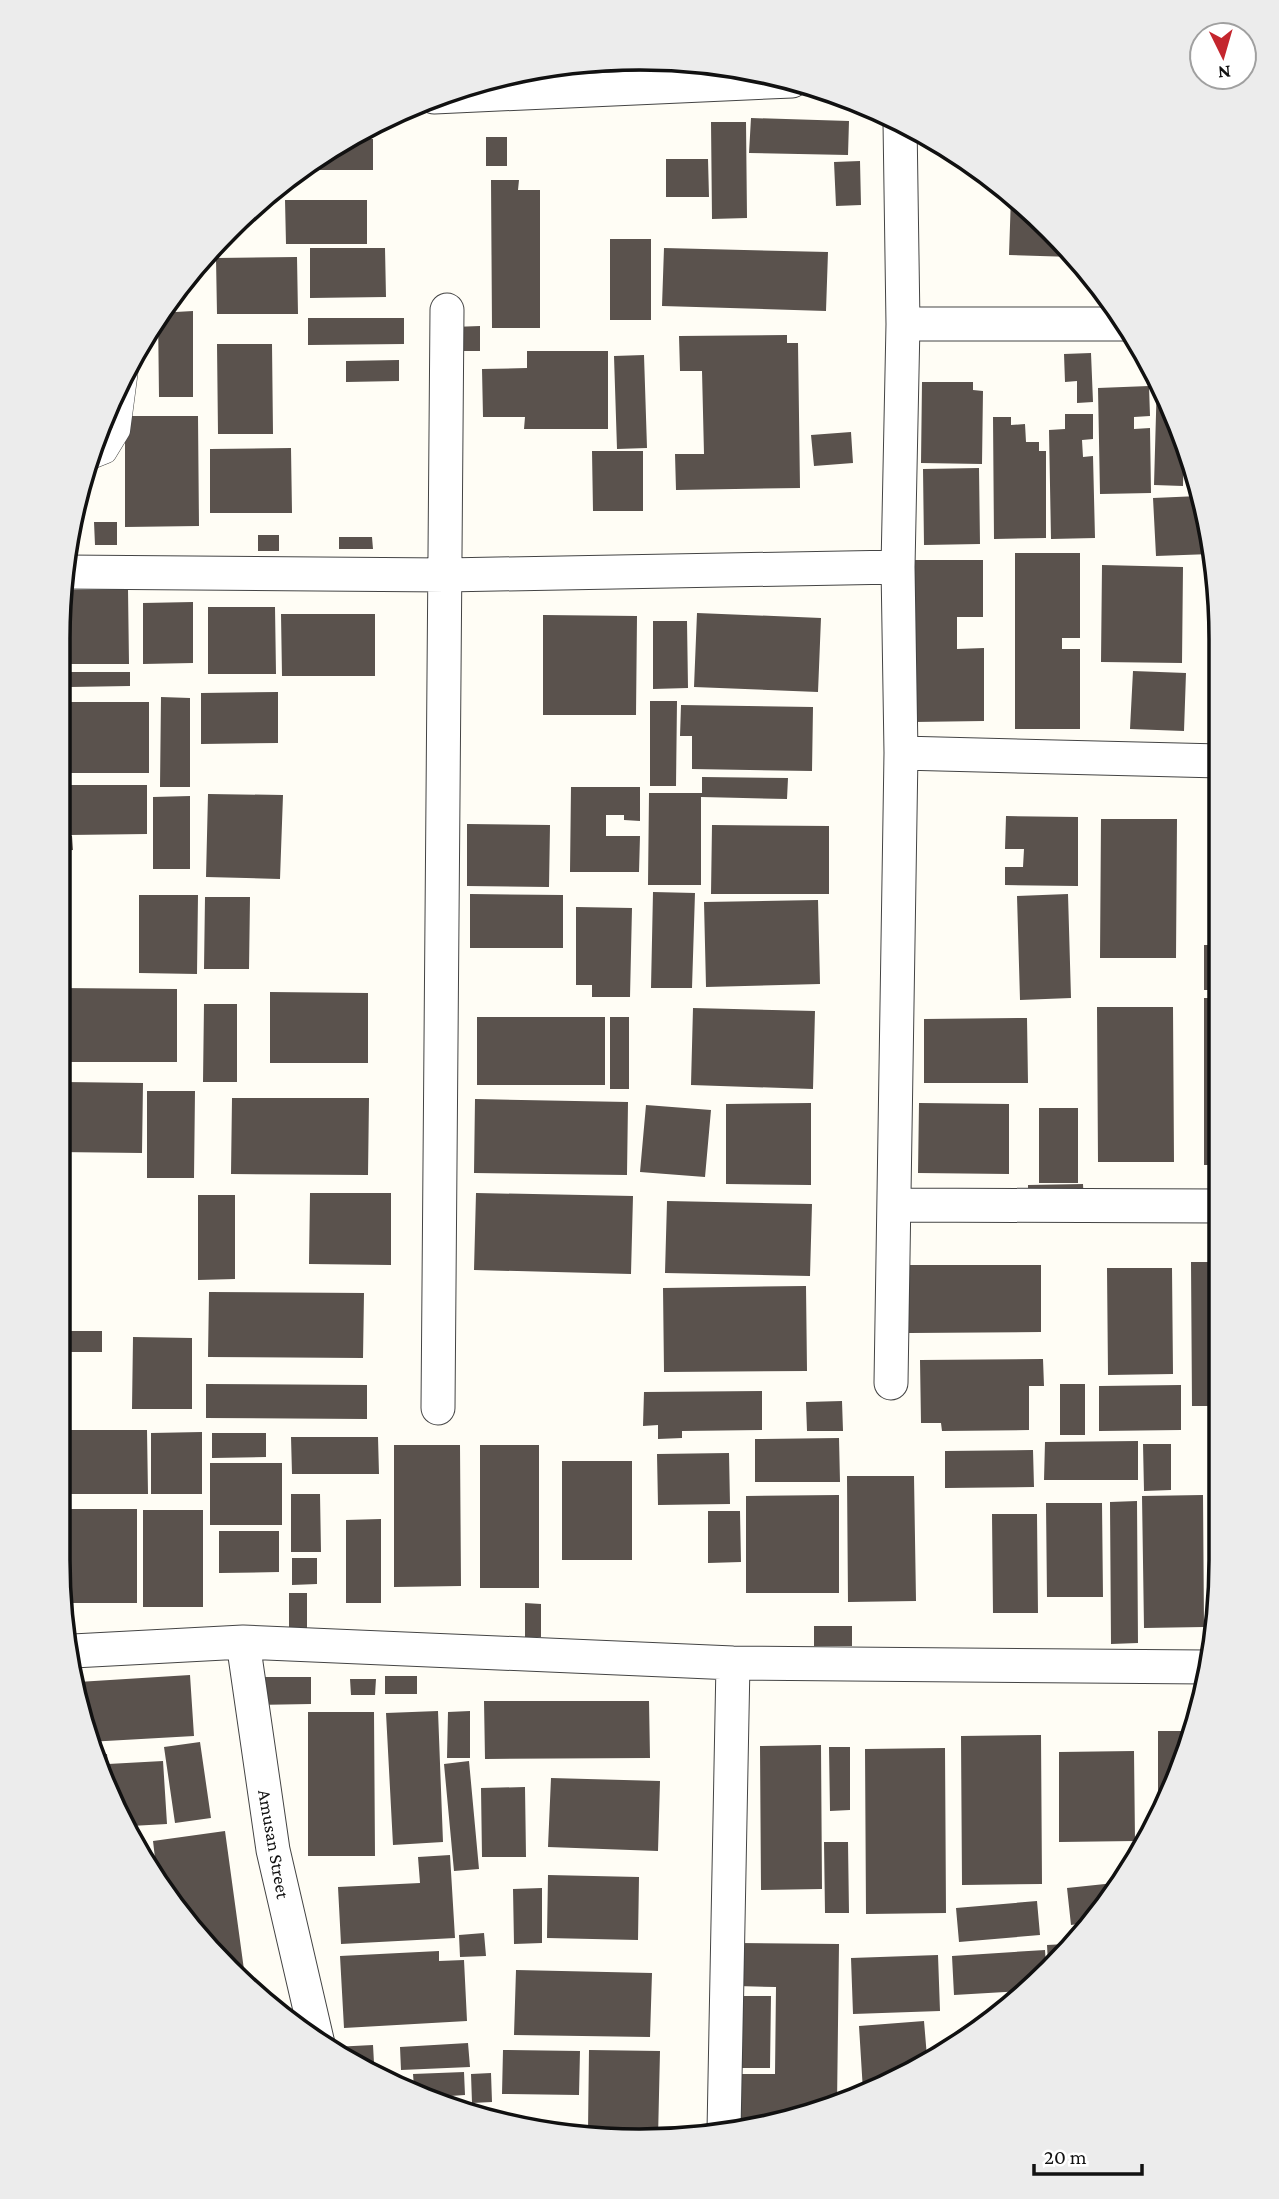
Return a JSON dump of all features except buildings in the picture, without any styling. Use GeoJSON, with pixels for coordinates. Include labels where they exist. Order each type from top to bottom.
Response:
{"type":"FeatureCollection","features":[{"type":"Feature","properties":{"kind":"street"},"geometry":{"type":"LineString","coordinates":[[471,95],[758,83]]}},
{"type":"Feature","properties":{"kind":"street"},"geometry":{"type":"LineString","coordinates":[[891,1384],[901,753],[898,567],[903,324],[900,134]]}},
{"type":"Feature","properties":{"kind":"street"},"geometry":{"type":"LineString","coordinates":[[438,1408],[447,310]]}},
{"type":"Feature","properties":{"kind":"street"},"geometry":{"type":"LineString","coordinates":[[903,324],[1114,324]]}},
{"type":"Feature","properties":{"kind":"street"},"geometry":{"type":"LineString","coordinates":[[74,572],[446,575],[898,567]]}},
{"type":"Feature","properties":{"kind":"street"},"geometry":{"type":"LineString","coordinates":[[901,753],[1209,761]]}},
{"type":"Feature","properties":{"kind":"street"},"geometry":{"type":"LineString","coordinates":[[894,1205],[1209,1206]]}},
{"type":"Feature","properties":{"kind":"street"},"geometry":{"type":"LineString","coordinates":[[78,1651],[243,1643],[733,1663],[1199,1667]]}},
{"type":"Feature","properties":{"kind":"street","name":"Amusan Street"},"geometry":{"type":"LineString","coordinates":[[243,1643],[273,1850],[313,2026]]}},
{"type":"Feature","properties":{"kind":"street"},"geometry":{"type":"LineString","coordinates":[[724,2122],[733,1663]]}},
{"type":"Feature","properties":{"kind":"lane"},"geometry":{"type":"LineString","coordinates":[[100,457],[107,454],[121,431],[126,395]]}}]}
